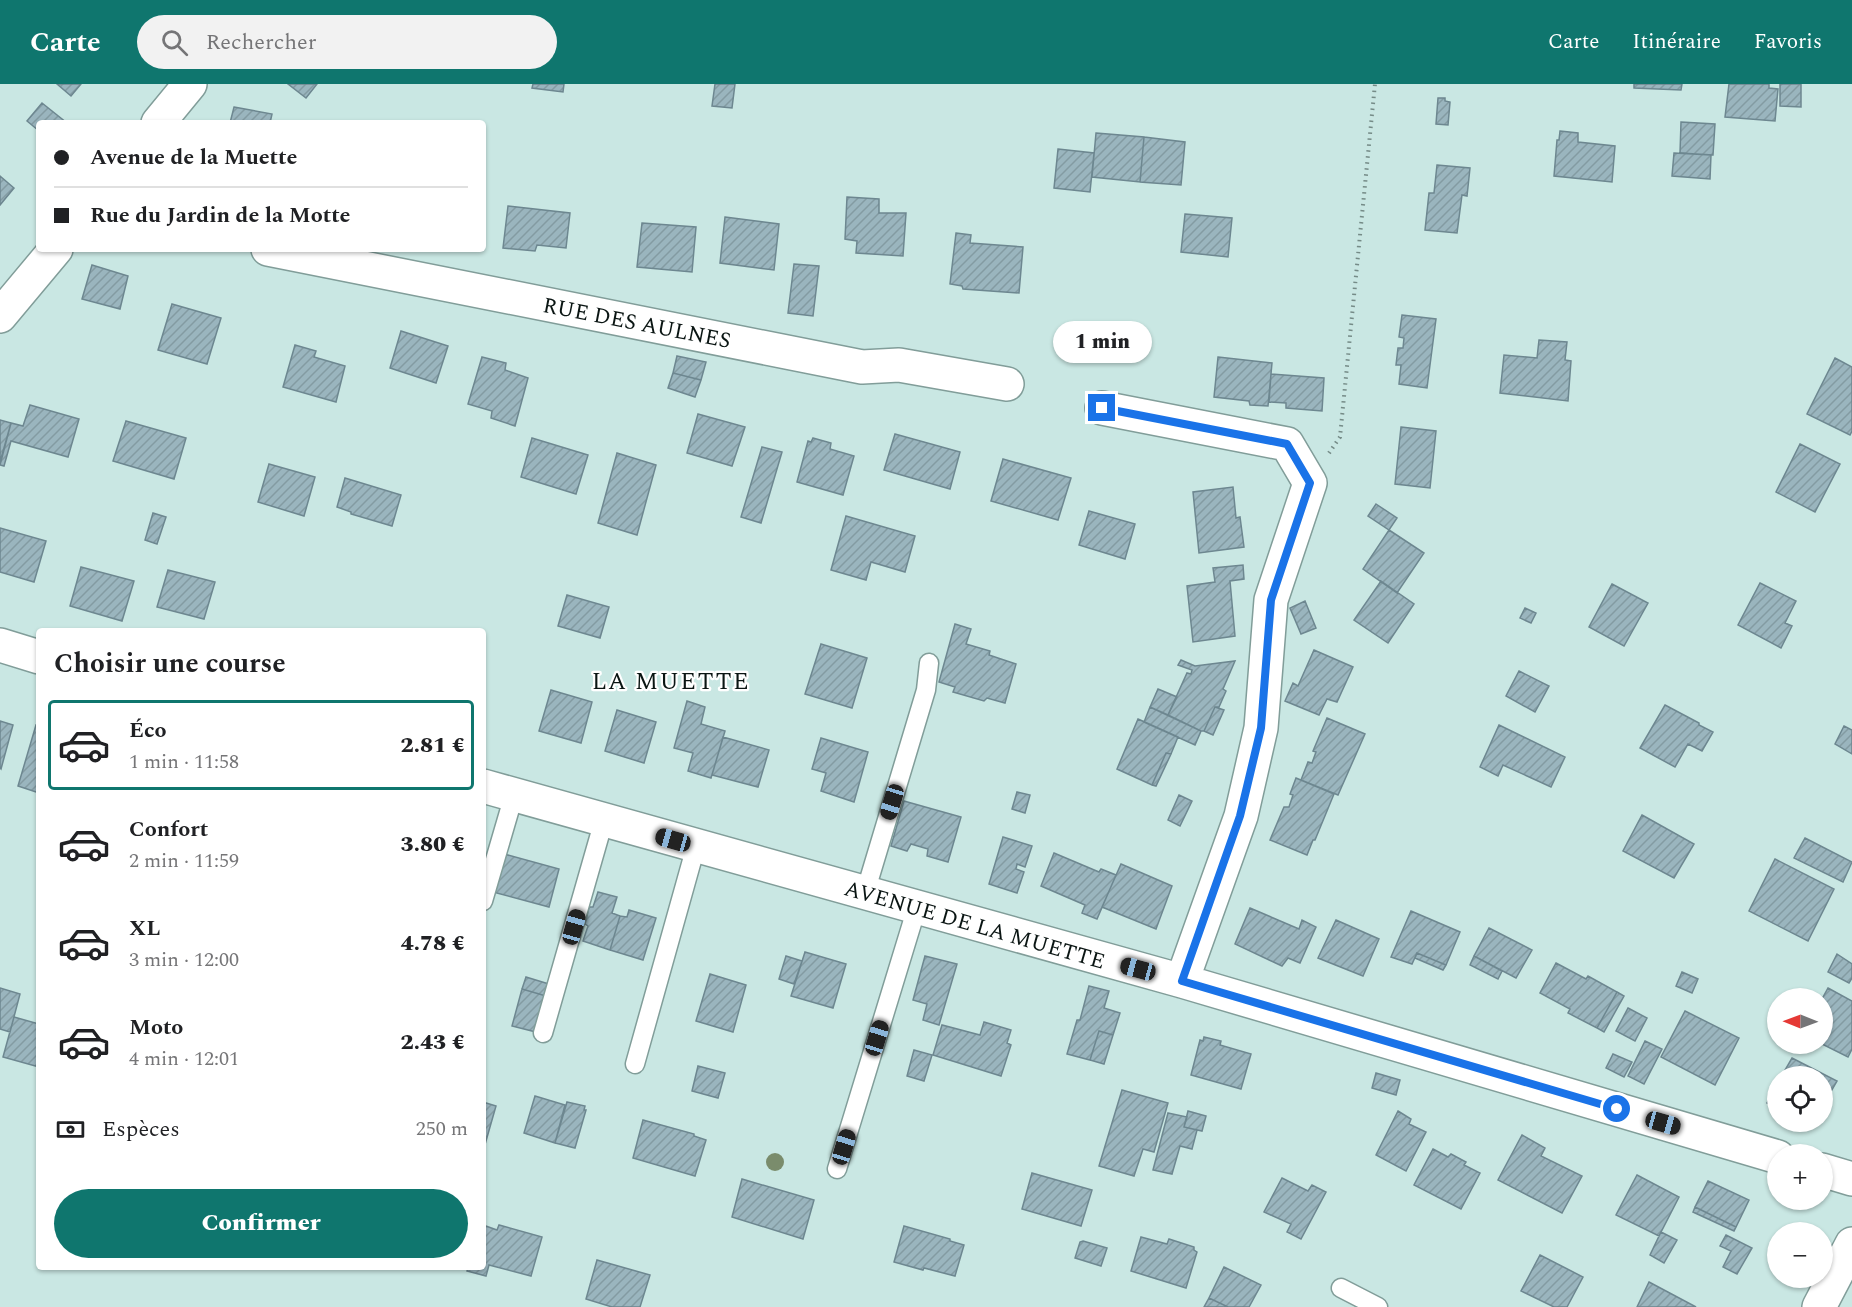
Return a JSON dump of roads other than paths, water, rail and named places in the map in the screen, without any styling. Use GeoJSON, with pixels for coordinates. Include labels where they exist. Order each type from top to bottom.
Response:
{"type":"FeatureCollection","features":[{"type":"Feature","properties":{"kind":"street"},"geometry":{"type":"LineString","coordinates":[[160,120],[190,84]]}},
{"type":"Feature","properties":{"kind":"street"},"geometry":{"type":"LineString","coordinates":[[0,316],[53,252]]}},
{"type":"Feature","properties":{"kind":"street","name":"RUE DES AULNES"},"geometry":{"type":"LineString","coordinates":[[283,252],[862,367],[899,365],[1006,384]]}},
{"type":"Feature","properties":{"kind":"street"},"geometry":{"type":"LineString","coordinates":[[1102,408],[1287,444],[1310,483],[1271,600],[1261,728],[1240,816],[1182,981]]}},
{"type":"Feature","properties":{"kind":"street"},"geometry":{"type":"LineString","coordinates":[[0,645],[36,656]]}},
{"type":"Feature","properties":{"kind":"street","name":"AVENUE DE LA MUETTE"},"geometry":{"type":"LineString","coordinates":[[486,787],[1182,981],[1767,1154]]}},
{"type":"Feature","properties":{"kind":"street"},"geometry":{"type":"LineString","coordinates":[[1833,1173],[1852,1179]]}},
{"type":"Feature","properties":{"kind":"street"},"geometry":{"type":"LineString","coordinates":[[1820,1307],[1852,1244]]}},
{"type":"Feature","properties":{"kind":"lane"},"geometry":{"type":"LineString","coordinates":[[865,893],[926,690],[929,663]]}},
{"type":"Feature","properties":{"kind":"lane"},"geometry":{"type":"LineString","coordinates":[[486,891],[514,795]]}},
{"type":"Feature","properties":{"kind":"lane"},"geometry":{"type":"LineString","coordinates":[[543,1033],[604,820]]}},
{"type":"Feature","properties":{"kind":"lane"},"geometry":{"type":"LineString","coordinates":[[635,1064],[696,846]]}},
{"type":"Feature","properties":{"kind":"lane"},"geometry":{"type":"LineString","coordinates":[[837,1169],[916,907]]}},
{"type":"Feature","properties":{"kind":"lane"},"geometry":{"type":"LineString","coordinates":[[1341,1288],[1378,1307]]}},
{"type":"Feature","properties":{"kind":"district","name":"LA MUETTE"},"geometry":{"type":"Point","coordinates":[671,681]}}]}
